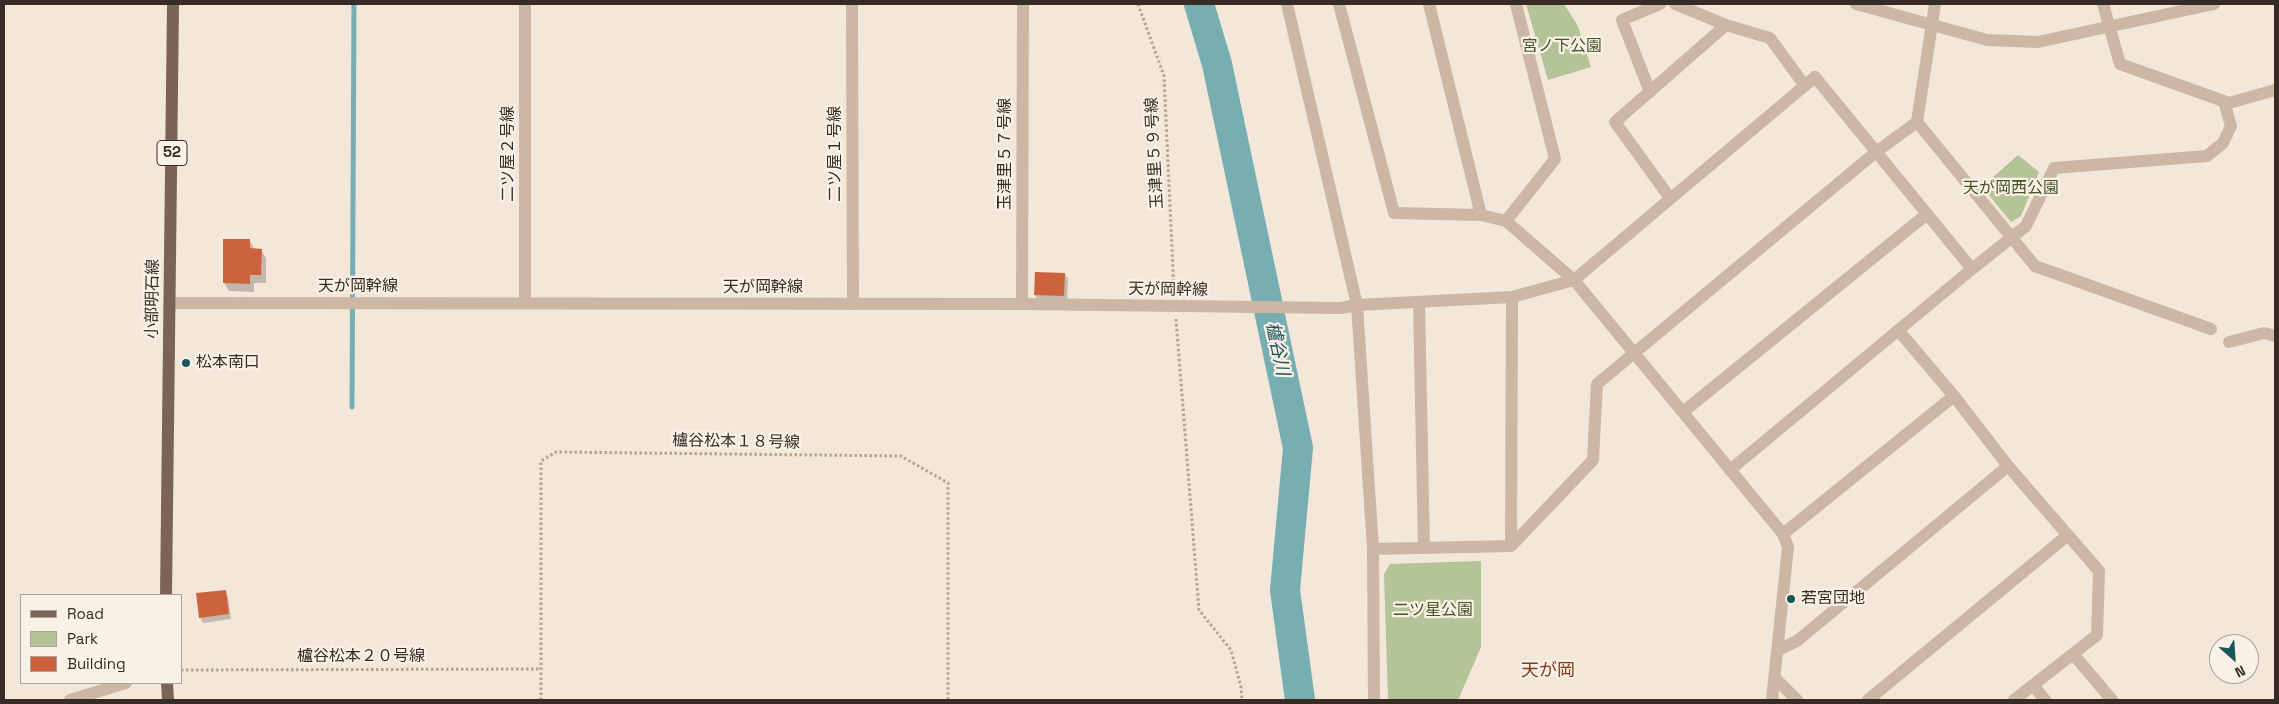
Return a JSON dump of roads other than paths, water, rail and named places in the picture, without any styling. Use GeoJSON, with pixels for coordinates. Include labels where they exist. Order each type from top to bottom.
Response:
{"type":"FeatureCollection","features":[{"type":"Feature","properties":{"kind":"main road","name":"小部明石線"},"geometry":{"type":"LineString","coordinates":[[166,594],[173,4]]}},
{"type":"Feature","properties":{"kind":"main road"},"geometry":{"type":"LineString","coordinates":[[167,684],[168,700]]}},
{"type":"Feature","properties":{"kind":"street","name":"二ツ屋２号線"},"geometry":{"type":"LineString","coordinates":[[525,4],[525,303]]}},
{"type":"Feature","properties":{"kind":"street","name":"二ツ屋１号線"},"geometry":{"type":"LineString","coordinates":[[852,4],[853,304]]}},
{"type":"Feature","properties":{"kind":"street","name":"玉津里５７号線"},"geometry":{"type":"LineString","coordinates":[[1022,304],[1023,4]]}},
{"type":"Feature","properties":{"kind":"street"},"geometry":{"type":"LineString","coordinates":[[1287,4],[1357,305],[1373,549],[1374,700]]}},
{"type":"Feature","properties":{"kind":"street"},"geometry":{"type":"LineString","coordinates":[[1339,4],[1394,214],[1481,215],[1506,221],[1574,280],[1783,534],[1788,547],[1772,700]]}},
{"type":"Feature","properties":{"kind":"street"},"geometry":{"type":"LineString","coordinates":[[1429,4],[1481,215]]}},
{"type":"Feature","properties":{"kind":"street"},"geometry":{"type":"LineString","coordinates":[[1506,221],[1555,159],[1516,4]]}},
{"type":"Feature","properties":{"kind":"street"},"geometry":{"type":"LineString","coordinates":[[1650,92],[1622,20],[1660,4]]}},
{"type":"Feature","properties":{"kind":"street"},"geometry":{"type":"LineString","coordinates":[[1675,4],[1726,25],[1770,38],[1804,86]]}},
{"type":"Feature","properties":{"kind":"street"},"geometry":{"type":"LineString","coordinates":[[1856,4],[1930,26],[1988,40],[2038,42],[2214,4]]}},
{"type":"Feature","properties":{"kind":"street"},"geometry":{"type":"LineString","coordinates":[[1373,549],[1511,546],[1593,460],[1597,384],[1876,152],[1917,122],[1930,26],[1935,4]]}},
{"type":"Feature","properties":{"kind":"street"},"geometry":{"type":"LineString","coordinates":[[2103,4],[2108,28],[2120,64],[2229,103],[2275,90]]}},
{"type":"Feature","properties":{"kind":"street"},"geometry":{"type":"LineString","coordinates":[[1670,198],[1615,122],[1726,25]]}},
{"type":"Feature","properties":{"kind":"street"},"geometry":{"type":"LineString","coordinates":[[1574,280],[1815,77],[1972,269]]}},
{"type":"Feature","properties":{"kind":"street"},"geometry":{"type":"LineString","coordinates":[[1730,470],[2026,226],[2054,168],[2207,156],[2223,143],[2231,126],[2224,101]]}},
{"type":"Feature","properties":{"kind":"street"},"geometry":{"type":"LineString","coordinates":[[1917,122],[2035,266],[2211,329]]}},
{"type":"Feature","properties":{"kind":"street"},"geometry":{"type":"LineString","coordinates":[[1683,412],[1927,214]]}},
{"type":"Feature","properties":{"kind":"street","name":"天が岡幹線"},"geometry":{"type":"LineString","coordinates":[[170,302],[1022,304],[1341,308],[1357,305],[1512,297],[1574,280]]}},
{"type":"Feature","properties":{"kind":"street"},"geometry":{"type":"LineString","coordinates":[[1511,546],[1512,297]]}},
{"type":"Feature","properties":{"kind":"street"},"geometry":{"type":"LineString","coordinates":[[1419,302],[1424,548]]}},
{"type":"Feature","properties":{"kind":"street"},"geometry":{"type":"LineString","coordinates":[[1898,330],[1954,396],[2008,466],[2099,571],[2097,635],[2014,700]]}},
{"type":"Feature","properties":{"kind":"street"},"geometry":{"type":"LineString","coordinates":[[2229,342],[2264,334],[2275,336]]}},
{"type":"Feature","properties":{"kind":"street"},"geometry":{"type":"LineString","coordinates":[[1783,534],[1954,396]]}},
{"type":"Feature","properties":{"kind":"street"},"geometry":{"type":"LineString","coordinates":[[1778,650],[1797,641],[2008,466]]}},
{"type":"Feature","properties":{"kind":"street"},"geometry":{"type":"LineString","coordinates":[[1868,700],[2068,535]]}},
{"type":"Feature","properties":{"kind":"street"},"geometry":{"type":"LineString","coordinates":[[2074,654],[2112,700]]}},
{"type":"Feature","properties":{"kind":"street"},"geometry":{"type":"LineString","coordinates":[[1775,678],[1797,700]]}},
{"type":"Feature","properties":{"kind":"street"},"geometry":{"type":"LineString","coordinates":[[70,700],[123,684]]}},
{"type":"Feature","properties":{"kind":"street"},"geometry":{"type":"LineString","coordinates":[[2033,685],[2045,700]]}},
{"type":"Feature","properties":{"kind":"waterway"},"geometry":{"type":"LineString","coordinates":[[352,407],[354,4]]}},
{"type":"Feature","properties":{"kind":"waterway","name":"櫨谷川"},"geometry":{"type":"LineString","coordinates":[[1199,4],[1217,64],[1298,448],[1285,590],[1300,700]]}},
{"type":"Feature","properties":{"kind":"place","name":"松本南口"},"geometry":{"type":"Point","coordinates":[186,363]}},
{"type":"Feature","properties":{"kind":"place","name":"若宮団地"},"geometry":{"type":"Point","coordinates":[1791,599]}},
{"type":"Feature","properties":{"kind":"district","name":"天が岡"},"geometry":{"type":"Point","coordinates":[1548,671]}},
{"type":"Feature","properties":{"kind":"park label","name":"宮ノ下公園"},"geometry":{"type":"Point","coordinates":[1562,47]}},
{"type":"Feature","properties":{"kind":"park label","name":"天が岡西公園"},"geometry":{"type":"Point","coordinates":[2011,189]}},
{"type":"Feature","properties":{"kind":"park label","name":"二ツ星公園"},"geometry":{"type":"Point","coordinates":[1433,611]}}]}
